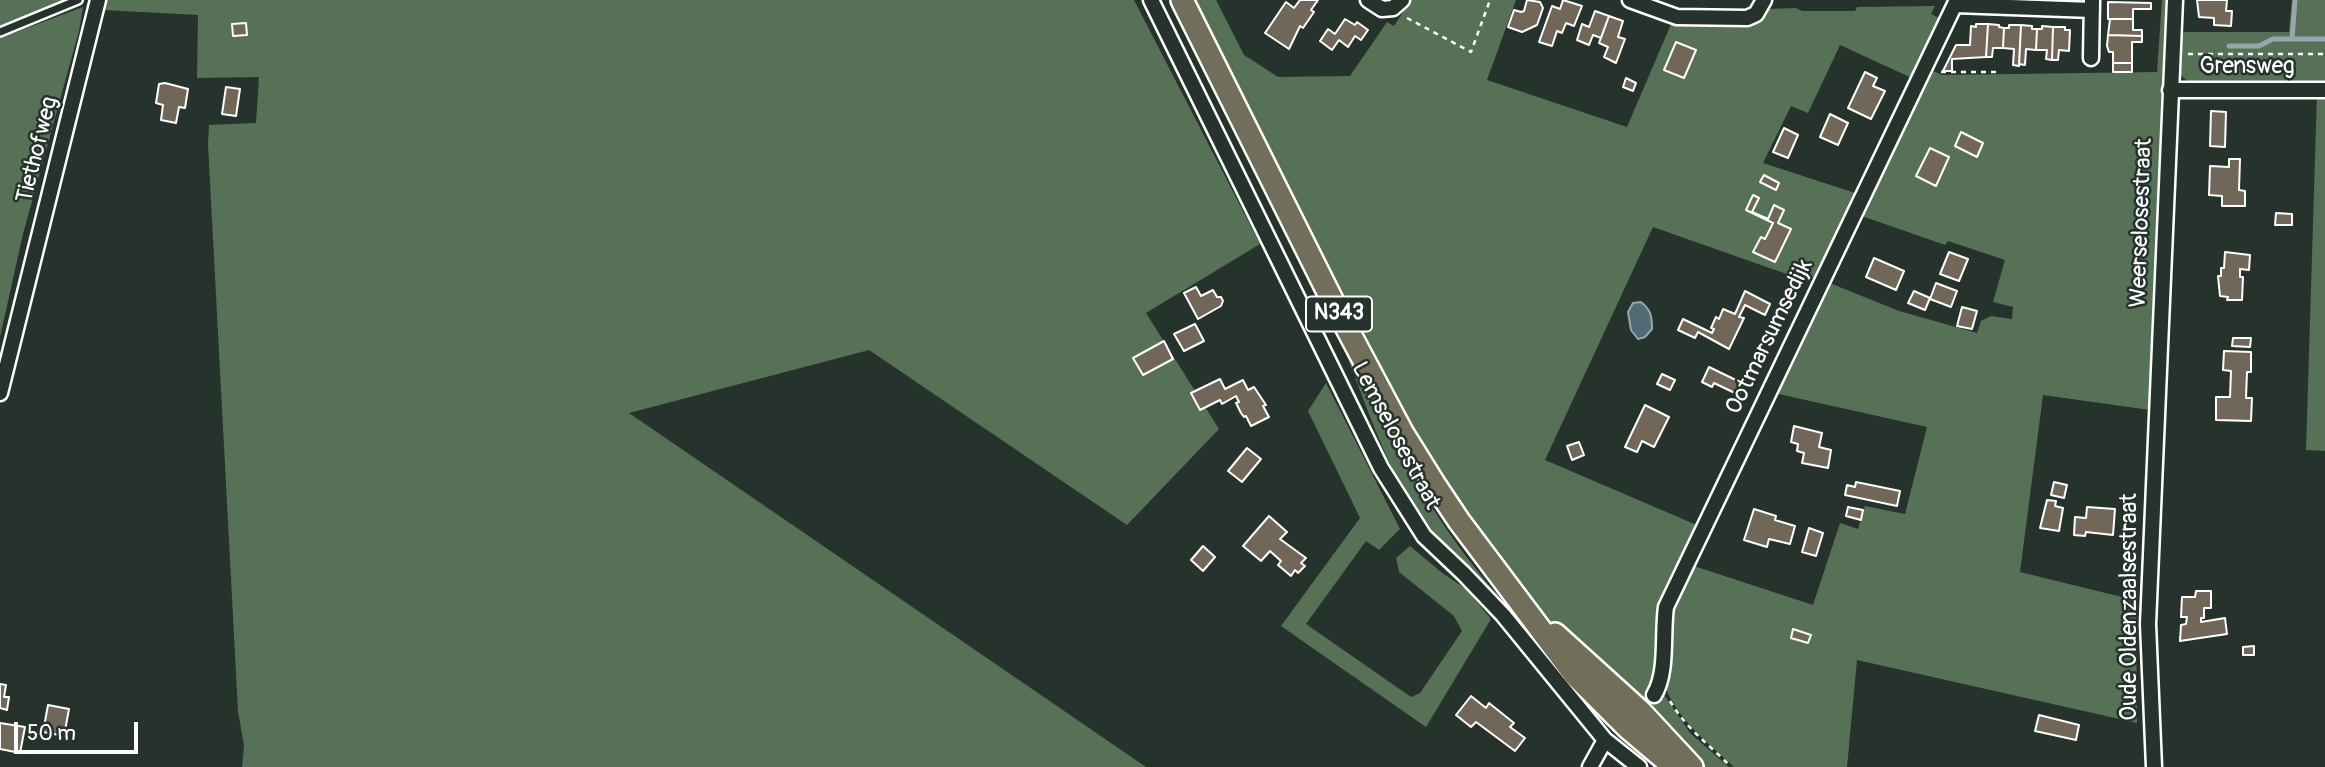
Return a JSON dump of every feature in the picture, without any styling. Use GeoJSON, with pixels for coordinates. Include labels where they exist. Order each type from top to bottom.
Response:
{"type":"FeatureCollection","features":[{"type":"Feature","properties":{"kind":"main road","name":"N343"},"geometry":{"type":"LineString","coordinates":[[1182,0],[1272,184],[1402,432],[1459,521],[1574,674],[1628,728],[1674,767]]}},
{"type":"Feature","properties":{"kind":"main road","name":"N343"},"geometry":{"type":"LineString","coordinates":[[1527,610],[1609,682],[1692,767]]}},
{"type":"Feature","properties":{"kind":"street","name":"Tiethofweg"},"geometry":{"type":"LineString","coordinates":[[0,393],[98,0]]}},
{"type":"Feature","properties":{"kind":"street","name":"Lemselosestraat"},"geometry":{"type":"LineString","coordinates":[[1151,0],[1381,468],[1412,520],[1424,536],[1503,615],[1605,740],[1639,767]]}},
{"type":"Feature","properties":{"kind":"street"},"geometry":{"type":"LineString","coordinates":[[1368,0],[1382,9],[1397,4]]}},
{"type":"Feature","properties":{"kind":"street"},"geometry":{"type":"LineString","coordinates":[[1630,0],[1677,17],[1747,18],[1756,14],[1764,0]]}},
{"type":"Feature","properties":{"kind":"street","name":"Weerselosestraat"},"geometry":{"type":"LineString","coordinates":[[2155,448],[2175,0]]}},
{"type":"Feature","properties":{"kind":"street","name":"Ootmarsumsedijk"},"geometry":{"type":"LineString","coordinates":[[1657,691],[1662,674],[1662,631],[1666,607],[1956,3],[2092,5],[2091,58]]}},
{"type":"Feature","properties":{"kind":"street","name":"Grensweg"},"geometry":{"type":"LineString","coordinates":[[2170,90],[2325,90]]}},
{"type":"Feature","properties":{"kind":"street","name":"Oude Oldenzaalsestraat"},"geometry":{"type":"LineString","coordinates":[[2154,767],[2148,624],[2155,448]]}},
{"type":"Feature","properties":{"kind":"street"},"geometry":{"type":"LineString","coordinates":[[1590,767],[1605,740]]}},
{"type":"Feature","properties":{"kind":"lane"},"geometry":{"type":"LineString","coordinates":[[0,32],[78,0]]}},
{"type":"Feature","properties":{"kind":"path"},"geometry":{"type":"LineString","coordinates":[[1397,4],[1431,32],[1471,52],[1490,0]]}},
{"type":"Feature","properties":{"kind":"path"},"geometry":{"type":"LineString","coordinates":[[2172,55],[2325,54]]}},
{"type":"Feature","properties":{"kind":"path"},"geometry":{"type":"LineString","coordinates":[[1926,65],[1942,73],[2000,72]]}},
{"type":"Feature","properties":{"kind":"path"},"geometry":{"type":"LineString","coordinates":[[1657,691],[1688,727],[1731,767]]}},
{"type":"Feature","properties":{"kind":"green space"},"geometry":{"type":"Polygon","coordinates":[[[0,0],[64,0],[0,26],[0,0]]]}},
{"type":"Feature","properties":{"kind":"green space"},"geometry":{"type":"Polygon","coordinates":[[[106,0],[1134,0],[1260,244],[1146,313],[1219,429],[1127,525],[869,350],[629,413],[1146,767],[242,767],[244,746],[238,711],[208,144],[209,125],[256,123],[259,77],[197,78],[198,15],[104,10],[106,0]]]}},
{"type":"Feature","properties":{"kind":"green space"},"geometry":{"type":"Polygon","coordinates":[[[1191,0],[1216,0],[1244,55],[1278,77],[1350,76],[1387,22],[1394,26],[1411,0],[1516,0],[1487,80],[1627,127],[1672,22],[1759,22],[1769,9],[1855,11],[1857,7],[1935,6],[1931,14],[1942,19],[1914,79],[1840,45],[1808,113],[1791,106],[1763,163],[1858,194],[1815,284],[1653,227],[1545,460],[1699,526],[1658,614],[1654,683],[1641,706],[1555,626],[1458,504],[1381,377],[1191,0]]]}},
{"type":"Feature","properties":{"kind":"green space"},"geometry":{"type":"Polygon","coordinates":[[[2162,0],[2168,0],[2150,410],[2043,395],[2020,572],[2126,598],[2136,598],[2137,723],[1857,660],[1847,767],[1734,767],[1686,721],[1665,687],[1669,670],[1669,614],[1691,565],[1813,605],[1840,523],[1858,529],[1865,506],[1905,514],[1927,427],[1774,393],[1827,282],[1899,311],[1977,333],[1981,321],[1991,316],[2012,319],[2013,307],[1993,302],[2005,260],[1948,241],[1945,245],[1859,215],[1931,70],[1942,75],[2157,72],[2162,0]]]}},
{"type":"Feature","properties":{"kind":"green space"},"geometry":{"type":"Polygon","coordinates":[[[2292,0],[2325,0],[2325,86],[2193,86],[2177,72],[2179,39],[2184,32],[2289,32],[2292,0]]]}},
{"type":"Feature","properties":{"kind":"green space"},"geometry":{"type":"Polygon","coordinates":[[[83,7],[79,31],[23,234],[0,337],[0,38],[83,7]]]}},
{"type":"Feature","properties":{"kind":"green space"},"geometry":{"type":"Polygon","coordinates":[[[2317,94],[2325,94],[2325,451],[2306,450],[2317,94]]]}},
{"type":"Feature","properties":{"kind":"green space"},"geometry":{"type":"Polygon","coordinates":[[[1346,354],[1416,481],[1455,541],[1500,598],[1446,548],[1404,492],[1382,446],[1346,354]]]}},
{"type":"Feature","properties":{"kind":"green space"},"geometry":{"type":"Polygon","coordinates":[[[1326,383],[1400,529],[1379,550],[1366,541],[1306,624],[1411,697],[1420,693],[1462,631],[1454,616],[1399,572],[1396,558],[1410,546],[1466,589],[1491,619],[1426,727],[1281,626],[1360,518],[1308,411],[1326,383]]]}},
{"type":"Feature","properties":{"kind":"green space"},"geometry":{"type":"Polygon","coordinates":[[[1659,694],[1665,696],[1690,733],[1729,767],[1699,767],[1646,711],[1659,694]]]}},
{"type":"Feature","properties":{"kind":"water"},"geometry":{"type":"Polygon","coordinates":[[[1641,302],[1650,314],[1652,329],[1645,337],[1638,339],[1631,330],[1628,312],[1633,303],[1641,302]]]}},
{"type":"Feature","properties":{"kind":"building"},"geometry":{"type":"Polygon","coordinates":[[[1300,0],[1318,0],[1311,10],[1314,12],[1303,28],[1300,26],[1289,49],[1265,33],[1286,2],[1294,8],[1300,0]]]}},
{"type":"Feature","properties":{"kind":"building"},"geometry":{"type":"Polygon","coordinates":[[[1527,0],[1540,2],[1543,8],[1537,25],[1522,32],[1508,27],[1514,10],[1524,11],[1527,0]]]}},
{"type":"Feature","properties":{"kind":"building"},"geometry":{"type":"Polygon","coordinates":[[[1563,0],[1582,6],[1574,26],[1566,23],[1562,33],[1557,31],[1552,46],[1539,42],[1552,6],[1560,9],[1563,0]]]}},
{"type":"Feature","properties":{"kind":"building"},"geometry":{"type":"Polygon","coordinates":[[[2197,0],[2227,0],[2226,11],[2232,11],[2231,26],[2214,25],[2214,18],[2199,17],[2197,0]]]}},
{"type":"Feature","properties":{"kind":"building"},"geometry":{"type":"Polygon","coordinates":[[[2108,2],[2151,3],[2151,9],[2133,9],[2133,19],[2108,19],[2108,2]]]}},
{"type":"Feature","properties":{"kind":"building"},"geometry":{"type":"Polygon","coordinates":[[[1595,11],[1609,16],[1601,38],[1593,35],[1589,45],[1577,40],[1582,24],[1589,27],[1595,11]]]}},
{"type":"Feature","properties":{"kind":"building"},"geometry":{"type":"Polygon","coordinates":[[[1609,16],[1623,21],[1618,37],[1625,39],[1616,63],[1604,57],[1608,47],[1599,43],[1609,16]]]}},
{"type":"Feature","properties":{"kind":"building"},"geometry":{"type":"Polygon","coordinates":[[[1345,19],[1355,25],[1357,22],[1368,30],[1361,40],[1355,36],[1348,47],[1339,40],[1332,50],[1320,41],[1328,29],[1335,34],[1345,19]]]}},
{"type":"Feature","properties":{"kind":"building"},"geometry":{"type":"Polygon","coordinates":[[[2110,19],[2133,19],[2133,30],[2142,30],[2142,36],[2108,35],[2110,19]]]}},
{"type":"Feature","properties":{"kind":"building"},"geometry":{"type":"Polygon","coordinates":[[[246,23],[247,35],[233,36],[232,24],[246,23]]]}},
{"type":"Feature","properties":{"kind":"building"},"geometry":{"type":"Polygon","coordinates":[[[1976,24],[1988,24],[1986,57],[1952,59],[1952,71],[1943,71],[1956,45],[1970,45],[1971,26],[1976,27],[1976,24]]]}},
{"type":"Feature","properties":{"kind":"building"},"geometry":{"type":"Polygon","coordinates":[[[1988,24],[2004,28],[2003,48],[1993,48],[1992,57],[1986,57],[1988,24]]]}},
{"type":"Feature","properties":{"kind":"building"},"geometry":{"type":"Polygon","coordinates":[[[2009,25],[2021,25],[2019,66],[2013,65],[2014,49],[2003,48],[2004,28],[2009,28],[2009,25]]]}},
{"type":"Feature","properties":{"kind":"building"},"geometry":{"type":"Polygon","coordinates":[[[2021,25],[2037,29],[2036,50],[2026,49],[2025,65],[2019,64],[2021,25]]]}},
{"type":"Feature","properties":{"kind":"building"},"geometry":{"type":"Polygon","coordinates":[[[2042,26],[2053,27],[2052,60],[2046,59],[2047,50],[2036,50],[2037,29],[2042,29],[2042,26]]]}},
{"type":"Feature","properties":{"kind":"building"},"geometry":{"type":"Polygon","coordinates":[[[2053,27],[2070,30],[2069,51],[2059,50],[2058,60],[2052,60],[2053,27]]]}},
{"type":"Feature","properties":{"kind":"building"},"geometry":{"type":"Polygon","coordinates":[[[2108,35],[2142,36],[2142,42],[2132,42],[2132,63],[2113,63],[2113,52],[2109,52],[2107,46],[2108,35]]]}},
{"type":"Feature","properties":{"kind":"building"},"geometry":{"type":"Polygon","coordinates":[[[1676,42],[1696,50],[1684,78],[1664,70],[1676,42]]]}},
{"type":"Feature","properties":{"kind":"building"},"geometry":{"type":"Polygon","coordinates":[[[2113,63],[2132,63],[2132,72],[2113,72],[2113,63]]]}},
{"type":"Feature","properties":{"kind":"building"},"geometry":{"type":"Polygon","coordinates":[[[1865,72],[1877,78],[1873,86],[1885,91],[1871,119],[1848,108],[1865,72]]]}},
{"type":"Feature","properties":{"kind":"building"},"geometry":{"type":"Polygon","coordinates":[[[1626,78],[1636,83],[1633,91],[1623,87],[1626,78]]]}},
{"type":"Feature","properties":{"kind":"building"},"geometry":{"type":"Polygon","coordinates":[[[159,84],[188,89],[185,108],[179,107],[176,123],[161,120],[163,105],[156,103],[159,84]]]}},
{"type":"Feature","properties":{"kind":"building"},"geometry":{"type":"Polygon","coordinates":[[[226,87],[240,89],[236,116],[222,114],[226,87]]]}},
{"type":"Feature","properties":{"kind":"building"},"geometry":{"type":"Polygon","coordinates":[[[2211,111],[2226,112],[2225,147],[2210,146],[2211,111]]]}},
{"type":"Feature","properties":{"kind":"building"},"geometry":{"type":"Polygon","coordinates":[[[1830,114],[1848,123],[1838,145],[1820,137],[1830,114]]]}},
{"type":"Feature","properties":{"kind":"building"},"geometry":{"type":"Polygon","coordinates":[[[1784,128],[1798,135],[1788,158],[1773,152],[1784,128]]]}},
{"type":"Feature","properties":{"kind":"building"},"geometry":{"type":"Polygon","coordinates":[[[1961,132],[1983,143],[1977,157],[1955,146],[1961,132]]]}},
{"type":"Feature","properties":{"kind":"building"},"geometry":{"type":"Polygon","coordinates":[[[1930,148],[1949,157],[1936,186],[1916,176],[1930,148]]]}},
{"type":"Feature","properties":{"kind":"building"},"geometry":{"type":"Polygon","coordinates":[[[2229,159],[2240,159],[2239,190],[2245,191],[2245,206],[2222,206],[2222,196],[2209,195],[2210,166],[2229,167],[2229,159]]]}},
{"type":"Feature","properties":{"kind":"building"},"geometry":{"type":"Polygon","coordinates":[[[1764,175],[1779,183],[1776,190],[1760,182],[1764,175]]]}},
{"type":"Feature","properties":{"kind":"building"},"geometry":{"type":"Polygon","coordinates":[[[1753,195],[1759,198],[1752,212],[1768,219],[1774,205],[1784,210],[1778,223],[1791,229],[1775,262],[1753,252],[1761,237],[1765,239],[1773,223],[1746,210],[1753,195]]]}},
{"type":"Feature","properties":{"kind":"building"},"geometry":{"type":"Polygon","coordinates":[[[2276,213],[2292,214],[2292,225],[2275,225],[2276,213]]]}},
{"type":"Feature","properties":{"kind":"building"},"geometry":{"type":"Polygon","coordinates":[[[1949,252],[1968,259],[1959,281],[1940,274],[1949,252]]]}},
{"type":"Feature","properties":{"kind":"building"},"geometry":{"type":"Polygon","coordinates":[[[2225,252],[2250,255],[2249,270],[2240,269],[2240,277],[2243,277],[2242,300],[2227,300],[2228,297],[2220,296],[2218,276],[2221,276],[2221,268],[2224,268],[2225,252]]]}},
{"type":"Feature","properties":{"kind":"building"},"geometry":{"type":"Polygon","coordinates":[[[1874,258],[1904,271],[1896,290],[1866,277],[1874,258]]]}},
{"type":"Feature","properties":{"kind":"building"},"geometry":{"type":"Polygon","coordinates":[[[1936,283],[1957,291],[1951,307],[1930,299],[1936,283]]]}},
{"type":"Feature","properties":{"kind":"building"},"geometry":{"type":"Polygon","coordinates":[[[1196,287],[1201,296],[1213,290],[1223,301],[1221,306],[1198,319],[1184,293],[1196,287]]]}},
{"type":"Feature","properties":{"kind":"building"},"geometry":{"type":"Polygon","coordinates":[[[1745,291],[1770,304],[1765,315],[1745,305],[1739,317],[1744,318],[1729,349],[1698,332],[1695,338],[1678,330],[1683,319],[1712,333],[1714,329],[1711,328],[1716,317],[1719,319],[1723,309],[1735,314],[1745,291]]]}},
{"type":"Feature","properties":{"kind":"building"},"geometry":{"type":"Polygon","coordinates":[[[1914,291],[1930,298],[1925,310],[1908,303],[1914,291]]]}},
{"type":"Feature","properties":{"kind":"building"},"geometry":{"type":"Polygon","coordinates":[[[1962,307],[1977,311],[1972,329],[1957,326],[1962,307]]]}},
{"type":"Feature","properties":{"kind":"building"},"geometry":{"type":"Polygon","coordinates":[[[1195,324],[1204,341],[1184,351],[1174,334],[1195,324]]]}},
{"type":"Feature","properties":{"kind":"building"},"geometry":{"type":"Polygon","coordinates":[[[2233,338],[2251,338],[2250,347],[2232,346],[2233,338]]]}},
{"type":"Feature","properties":{"kind":"building"},"geometry":{"type":"Polygon","coordinates":[[[1164,341],[1173,359],[1143,375],[1133,358],[1164,341]]]}},
{"type":"Feature","properties":{"kind":"building"},"geometry":{"type":"Polygon","coordinates":[[[2224,351],[2251,352],[2251,372],[2247,372],[2246,398],[2252,398],[2251,421],[2216,420],[2216,397],[2230,397],[2231,371],[2223,370],[2224,351]]]}},
{"type":"Feature","properties":{"kind":"building"},"geometry":{"type":"Polygon","coordinates":[[[1709,367],[1744,384],[1739,395],[1714,383],[1712,387],[1702,382],[1709,367]]]}},
{"type":"Feature","properties":{"kind":"building"},"geometry":{"type":"Polygon","coordinates":[[[1662,374],[1675,380],[1670,390],[1657,384],[1662,374]]]}},
{"type":"Feature","properties":{"kind":"building"},"geometry":{"type":"Polygon","coordinates":[[[1220,379],[1225,389],[1243,380],[1248,390],[1254,387],[1266,405],[1263,406],[1269,417],[1251,426],[1236,403],[1239,402],[1236,396],[1222,404],[1220,400],[1200,410],[1191,393],[1220,379]]]}},
{"type":"Feature","properties":{"kind":"building"},"geometry":{"type":"Polygon","coordinates":[[[1645,405],[1669,417],[1654,447],[1642,441],[1637,452],[1625,447],[1645,405]]]}},
{"type":"Feature","properties":{"kind":"building"},"geometry":{"type":"Polygon","coordinates":[[[1794,426],[1822,433],[1819,447],[1831,450],[1828,468],[1802,463],[1804,453],[1797,451],[1798,444],[1791,442],[1794,426]]]}},
{"type":"Feature","properties":{"kind":"building"},"geometry":{"type":"Polygon","coordinates":[[[1579,442],[1584,455],[1572,460],[1567,446],[1579,442]]]}},
{"type":"Feature","properties":{"kind":"building"},"geometry":{"type":"Polygon","coordinates":[[[1247,448],[1261,459],[1242,482],[1228,471],[1247,448]]]}},
{"type":"Feature","properties":{"kind":"building"},"geometry":{"type":"Polygon","coordinates":[[[1856,482],[1900,491],[1897,506],[1845,495],[1847,485],[1855,487],[1856,482]]]}},
{"type":"Feature","properties":{"kind":"building"},"geometry":{"type":"Polygon","coordinates":[[[2054,482],[2067,485],[2064,498],[2051,495],[2054,482]]]}},
{"type":"Feature","properties":{"kind":"building"},"geometry":{"type":"Polygon","coordinates":[[[2047,500],[2056,501],[2055,506],[2063,508],[2059,531],[2040,528],[2047,500]]]}},
{"type":"Feature","properties":{"kind":"building"},"geometry":{"type":"Polygon","coordinates":[[[1848,507],[1863,510],[1861,520],[1846,516],[1848,507]]]}},
{"type":"Feature","properties":{"kind":"building"},"geometry":{"type":"Polygon","coordinates":[[[2087,507],[2115,509],[2113,535],[2086,532],[2085,536],[2074,535],[2075,517],[2086,518],[2087,507]]]}},
{"type":"Feature","properties":{"kind":"building"},"geometry":{"type":"Polygon","coordinates":[[[1754,509],[1776,516],[1775,520],[1795,526],[1790,544],[1769,539],[1767,547],[1744,540],[1754,509]]]}},
{"type":"Feature","properties":{"kind":"building"},"geometry":{"type":"Polygon","coordinates":[[[1269,516],[1287,532],[1280,539],[1306,558],[1301,563],[1305,566],[1298,573],[1295,570],[1291,576],[1278,565],[1281,561],[1270,551],[1261,561],[1243,546],[1269,516]]]}},
{"type":"Feature","properties":{"kind":"building"},"geometry":{"type":"Polygon","coordinates":[[[1809,528],[1823,533],[1816,556],[1802,552],[1809,528]]]}},
{"type":"Feature","properties":{"kind":"building"},"geometry":{"type":"Polygon","coordinates":[[[1203,546],[1215,557],[1203,571],[1191,560],[1203,546]]]}},
{"type":"Feature","properties":{"kind":"building"},"geometry":{"type":"Polygon","coordinates":[[[2196,591],[2211,591],[2211,608],[2204,608],[2201,622],[2225,618],[2227,634],[2180,641],[2181,625],[2186,624],[2187,617],[2181,617],[2182,597],[2195,597],[2196,591]]]}},
{"type":"Feature","properties":{"kind":"building"},"geometry":{"type":"Polygon","coordinates":[[[1793,629],[1811,635],[1808,643],[1791,638],[1793,629]]]}},
{"type":"Feature","properties":{"kind":"building"},"geometry":{"type":"Polygon","coordinates":[[[2254,646],[2254,655],[2243,655],[2243,647],[2254,646]]]}},
{"type":"Feature","properties":{"kind":"building"},"geometry":{"type":"Polygon","coordinates":[[[0,684],[6,685],[4,697],[9,697],[7,710],[0,708],[0,684]]]}},
{"type":"Feature","properties":{"kind":"building"},"geometry":{"type":"Polygon","coordinates":[[[1471,696],[1486,708],[1489,703],[1514,723],[1510,727],[1525,738],[1515,751],[1476,722],[1471,727],[1456,715],[1471,696]]]}},
{"type":"Feature","properties":{"kind":"building"},"geometry":{"type":"Polygon","coordinates":[[[48,705],[69,709],[64,736],[43,732],[48,705]]]}},
{"type":"Feature","properties":{"kind":"building"},"geometry":{"type":"Polygon","coordinates":[[[2039,715],[2079,725],[2076,740],[2035,731],[2039,715]]]}},
{"type":"Feature","properties":{"kind":"building"},"geometry":{"type":"Polygon","coordinates":[[[0,723],[25,727],[20,753],[0,749],[0,723]]]}},
{"type":"Feature","properties":{"kind":"waterway"},"geometry":{"type":"LineString","coordinates":[[2292,39],[2295,0]]}},
{"type":"Feature","properties":{"kind":"waterway"},"geometry":{"type":"LineString","coordinates":[[2229,46],[2259,46],[2273,39],[2325,39]]}}]}
